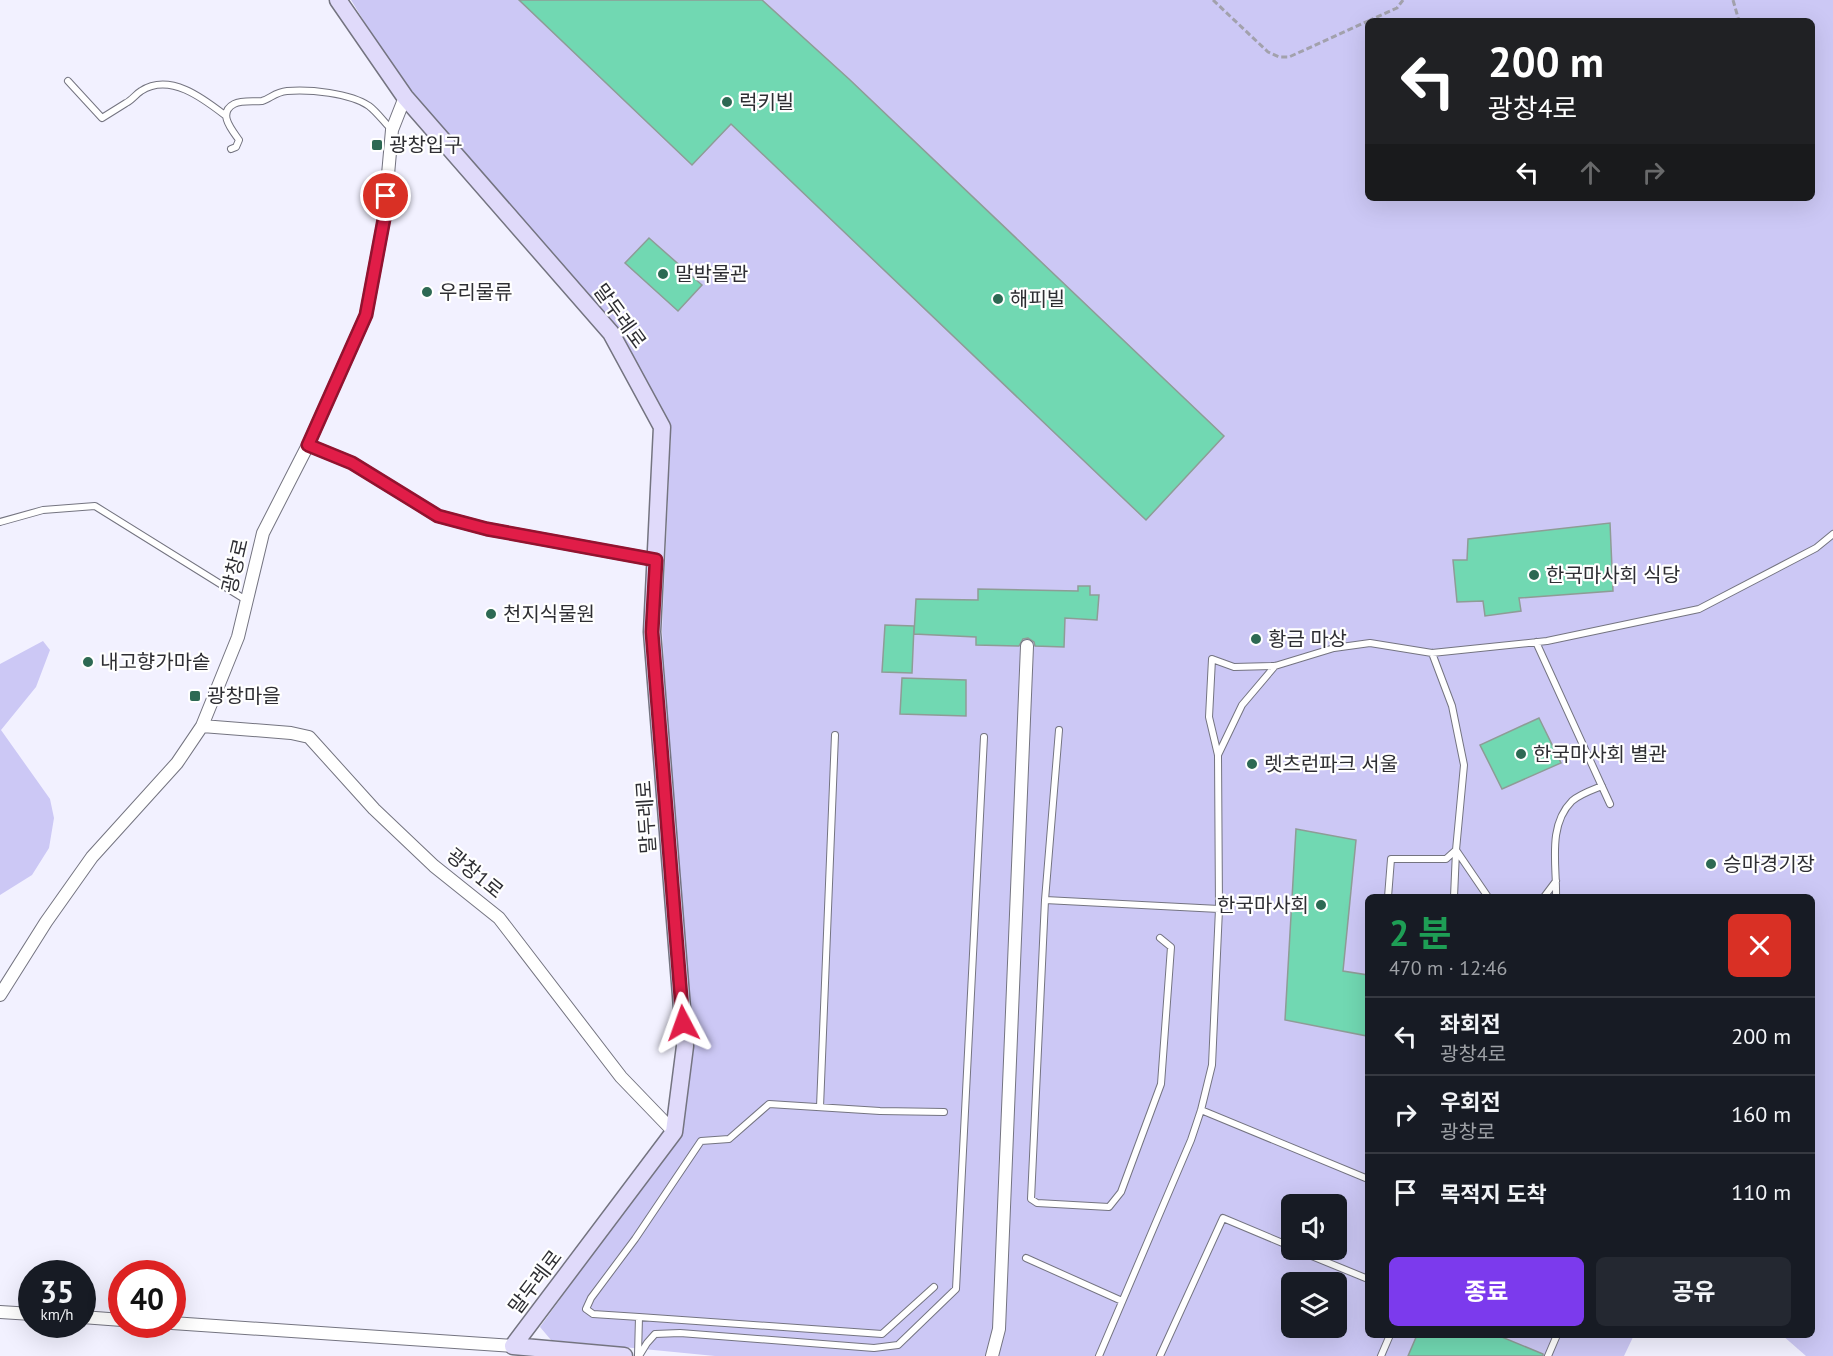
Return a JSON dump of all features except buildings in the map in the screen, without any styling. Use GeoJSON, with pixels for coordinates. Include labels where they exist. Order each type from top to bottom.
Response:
{"type":"FeatureCollection","features":[{"type":"Feature","properties":{"kind":"street","name":"말두레로"},"geometry":{"type":"LineString","coordinates":[[186,1324],[513,1346],[674,1132],[685,1046],[652,632],[662,427],[640,382],[611,333],[405,97],[338,0]]}},
{"type":"Feature","properties":{"kind":"street","name":"광창로"},"geometry":{"type":"LineString","coordinates":[[0,995],[46,922],[92,857],[177,763],[202,726],[238,637],[263,533],[308,445],[366,315],[384,219],[392,130],[405,97]]}},
{"type":"Feature","properties":{"kind":"street"},"geometry":{"type":"LineString","coordinates":[[308,445],[352,463],[438,516],[487,529],[656,560]]}},
{"type":"Feature","properties":{"kind":"street"},"geometry":{"type":"LineString","coordinates":[[992,1356],[999,1329],[1027,646]]}},
{"type":"Feature","properties":{"kind":"street","name":"광창1로"},"geometry":{"type":"LineString","coordinates":[[202,726],[291,732],[309,737],[374,809],[434,866],[499,918],[621,1077],[674,1132]]}},
{"type":"Feature","properties":{"kind":"street"},"geometry":{"type":"LineString","coordinates":[[0,1312],[18,1313]]}},
{"type":"Feature","properties":{"kind":"street"},"geometry":{"type":"LineString","coordinates":[[513,1346],[624,1356]]}},
{"type":"Feature","properties":{"kind":"lane"},"geometry":{"type":"LineString","coordinates":[[68,81],[102,118],[128,102],[142,90],[161,85],[180,88],[196,94],[226,116],[239,140],[236,147],[231,149]]}},
{"type":"Feature","properties":{"kind":"lane"},"geometry":{"type":"LineString","coordinates":[[226,116],[234,104],[264,101],[273,94],[286,91],[313,92],[344,96],[368,106],[392,130]]}},
{"type":"Feature","properties":{"kind":"lane"},"geometry":{"type":"LineString","coordinates":[[0,522],[44,510],[95,506],[247,601]]}},
{"type":"Feature","properties":{"kind":"lane"},"geometry":{"type":"LineString","coordinates":[[1099,1356],[1191,1140],[1202,1110],[1212,1065],[1219,909],[1218,755],[1209,717],[1212,659],[1234,668],[1275,666],[1334,648],[1370,643],[1432,653],[1536,642],[1699,609],[1816,548],[1833,534]]}},
{"type":"Feature","properties":{"kind":"lane"},"geometry":{"type":"LineString","coordinates":[[1536,642],[1610,804]]}},
{"type":"Feature","properties":{"kind":"lane"},"geometry":{"type":"LineString","coordinates":[[1432,653],[1452,706],[1464,765],[1454,894]]}},
{"type":"Feature","properties":{"kind":"lane"},"geometry":{"type":"LineString","coordinates":[[1218,755],[1242,705],[1275,666]]}},
{"type":"Feature","properties":{"kind":"lane"},"geometry":{"type":"LineString","coordinates":[[1059,730],[1045,900],[1031,1199],[1037,1203],[1108,1207],[1121,1192],[1161,1084],[1171,947],[1160,938]]}},
{"type":"Feature","properties":{"kind":"lane"},"geometry":{"type":"LineString","coordinates":[[820,1107],[835,735]]}},
{"type":"Feature","properties":{"kind":"lane"},"geometry":{"type":"LineString","coordinates":[[638,1356],[655,1334],[680,1333],[874,1348],[897,1345],[956,1289],[984,737]]}},
{"type":"Feature","properties":{"kind":"lane"},"geometry":{"type":"LineString","coordinates":[[1556,894],[1555,835],[1565,811],[1582,794],[1602,786]]}},
{"type":"Feature","properties":{"kind":"lane"},"geometry":{"type":"LineString","coordinates":[[1388,894],[1391,859],[1446,859],[1456,850]]}},
{"type":"Feature","properties":{"kind":"lane"},"geometry":{"type":"LineString","coordinates":[[1456,850],[1486,894]]}},
{"type":"Feature","properties":{"kind":"lane"},"geometry":{"type":"LineString","coordinates":[[1546,894],[1557,880]]}},
{"type":"Feature","properties":{"kind":"lane"},"geometry":{"type":"LineString","coordinates":[[1045,900],[1219,909]]}},
{"type":"Feature","properties":{"kind":"lane"},"geometry":{"type":"LineString","coordinates":[[934,1287],[882,1334],[593,1314],[586,1309],[591,1298],[701,1141],[729,1139],[769,1104],[944,1112]]}},
{"type":"Feature","properties":{"kind":"lane"},"geometry":{"type":"LineString","coordinates":[[1202,1110],[1365,1178]]}},
{"type":"Feature","properties":{"kind":"lane"},"geometry":{"type":"LineString","coordinates":[[1160,1356],[1223,1218],[1281,1242]]}},
{"type":"Feature","properties":{"kind":"lane"},"geometry":{"type":"LineString","coordinates":[[1026,1258],[1122,1300]]}},
{"type":"Feature","properties":{"kind":"lane"},"geometry":{"type":"LineString","coordinates":[[1321,1260],[1365,1279]]}},
{"type":"Feature","properties":{"kind":"lane"},"geometry":{"type":"LineString","coordinates":[[638,1356],[639,1317]]}},
{"type":"Feature","properties":{"kind":"lane"},"geometry":{"type":"LineString","coordinates":[[1381,1356],[1389,1338]]}},
{"type":"Feature","properties":{"kind":"lane"},"geometry":{"type":"LineString","coordinates":[[1548,1356],[1556,1338]]}},
{"type":"Feature","properties":{"kind":"path"},"geometry":{"type":"LineString","coordinates":[[1213,0],[1268,52],[1279,57],[1289,57],[1365,22]]}},
{"type":"Feature","properties":{"kind":"path"},"geometry":{"type":"LineString","coordinates":[[1375,18],[1397,8],[1403,0]]}},
{"type":"Feature","properties":{"kind":"path"},"geometry":{"type":"LineString","coordinates":[[1733,0],[1738,18]]}},
{"type":"Feature","properties":{"kind":"shaded area","name":"렛츠런파크 서울"},"geometry":{"type":"Polygon","coordinates":[[[351,0],[1833,0],[1833,1356],[1806,1356],[1785,1338],[1815,1338],[1815,894],[1365,894],[1365,1338],[1633,1338],[1624,1356],[715,1356],[551,1340],[540,1327],[680,1133],[689,1043],[662,631],[671,432],[648,382],[616,330],[431,118],[373,36],[351,0]]]}},
{"type":"Feature","properties":{"kind":"shaded area"},"geometry":{"type":"Polygon","coordinates":[[[43,641],[50,650],[36,687],[1,730],[50,799],[54,818],[49,848],[32,875],[0,895],[0,664],[43,641]]]}},
{"type":"Feature","properties":{"kind":"place","name":"럭키빌"},"geometry":{"type":"Point","coordinates":[727,102]}},
{"type":"Feature","properties":{"kind":"place","name":"광창입구"},"geometry":{"type":"Point","coordinates":[377,145]}},
{"type":"Feature","properties":{"kind":"place","name":"말박물관"},"geometry":{"type":"Point","coordinates":[663,274]}},
{"type":"Feature","properties":{"kind":"place","name":"우리물류"},"geometry":{"type":"Point","coordinates":[427,292]}},
{"type":"Feature","properties":{"kind":"place","name":"해피빌"},"geometry":{"type":"Point","coordinates":[998,299]}},
{"type":"Feature","properties":{"kind":"place","name":"한국마사회 식당"},"geometry":{"type":"Point","coordinates":[1534,575]}},
{"type":"Feature","properties":{"kind":"place","name":"천지식물원"},"geometry":{"type":"Point","coordinates":[491,614]}},
{"type":"Feature","properties":{"kind":"place","name":"황금 마상"},"geometry":{"type":"Point","coordinates":[1256,639]}},
{"type":"Feature","properties":{"kind":"place","name":"내고향가마솥"},"geometry":{"type":"Point","coordinates":[88,662]}},
{"type":"Feature","properties":{"kind":"place","name":"광창마을"},"geometry":{"type":"Point","coordinates":[195,696]}},
{"type":"Feature","properties":{"kind":"place","name":"한국마사회 별관"},"geometry":{"type":"Point","coordinates":[1521,754]}},
{"type":"Feature","properties":{"kind":"place","name":"렛츠런파크 서울"},"geometry":{"type":"Point","coordinates":[1252,764]}},
{"type":"Feature","properties":{"kind":"place","name":"승마경기장"},"geometry":{"type":"Point","coordinates":[1711,864]}},
{"type":"Feature","properties":{"kind":"place","name":"한국마사회"},"geometry":{"type":"Point","coordinates":[1321,905]}},
{"type":"Feature","properties":{"kind":"route"},"geometry":{"type":"LineString","coordinates":[[386,196],[384,219],[366,315],[308,445],[352,463],[438,516],[487,529],[656,560],[652,632],[683,1023]]}}]}
